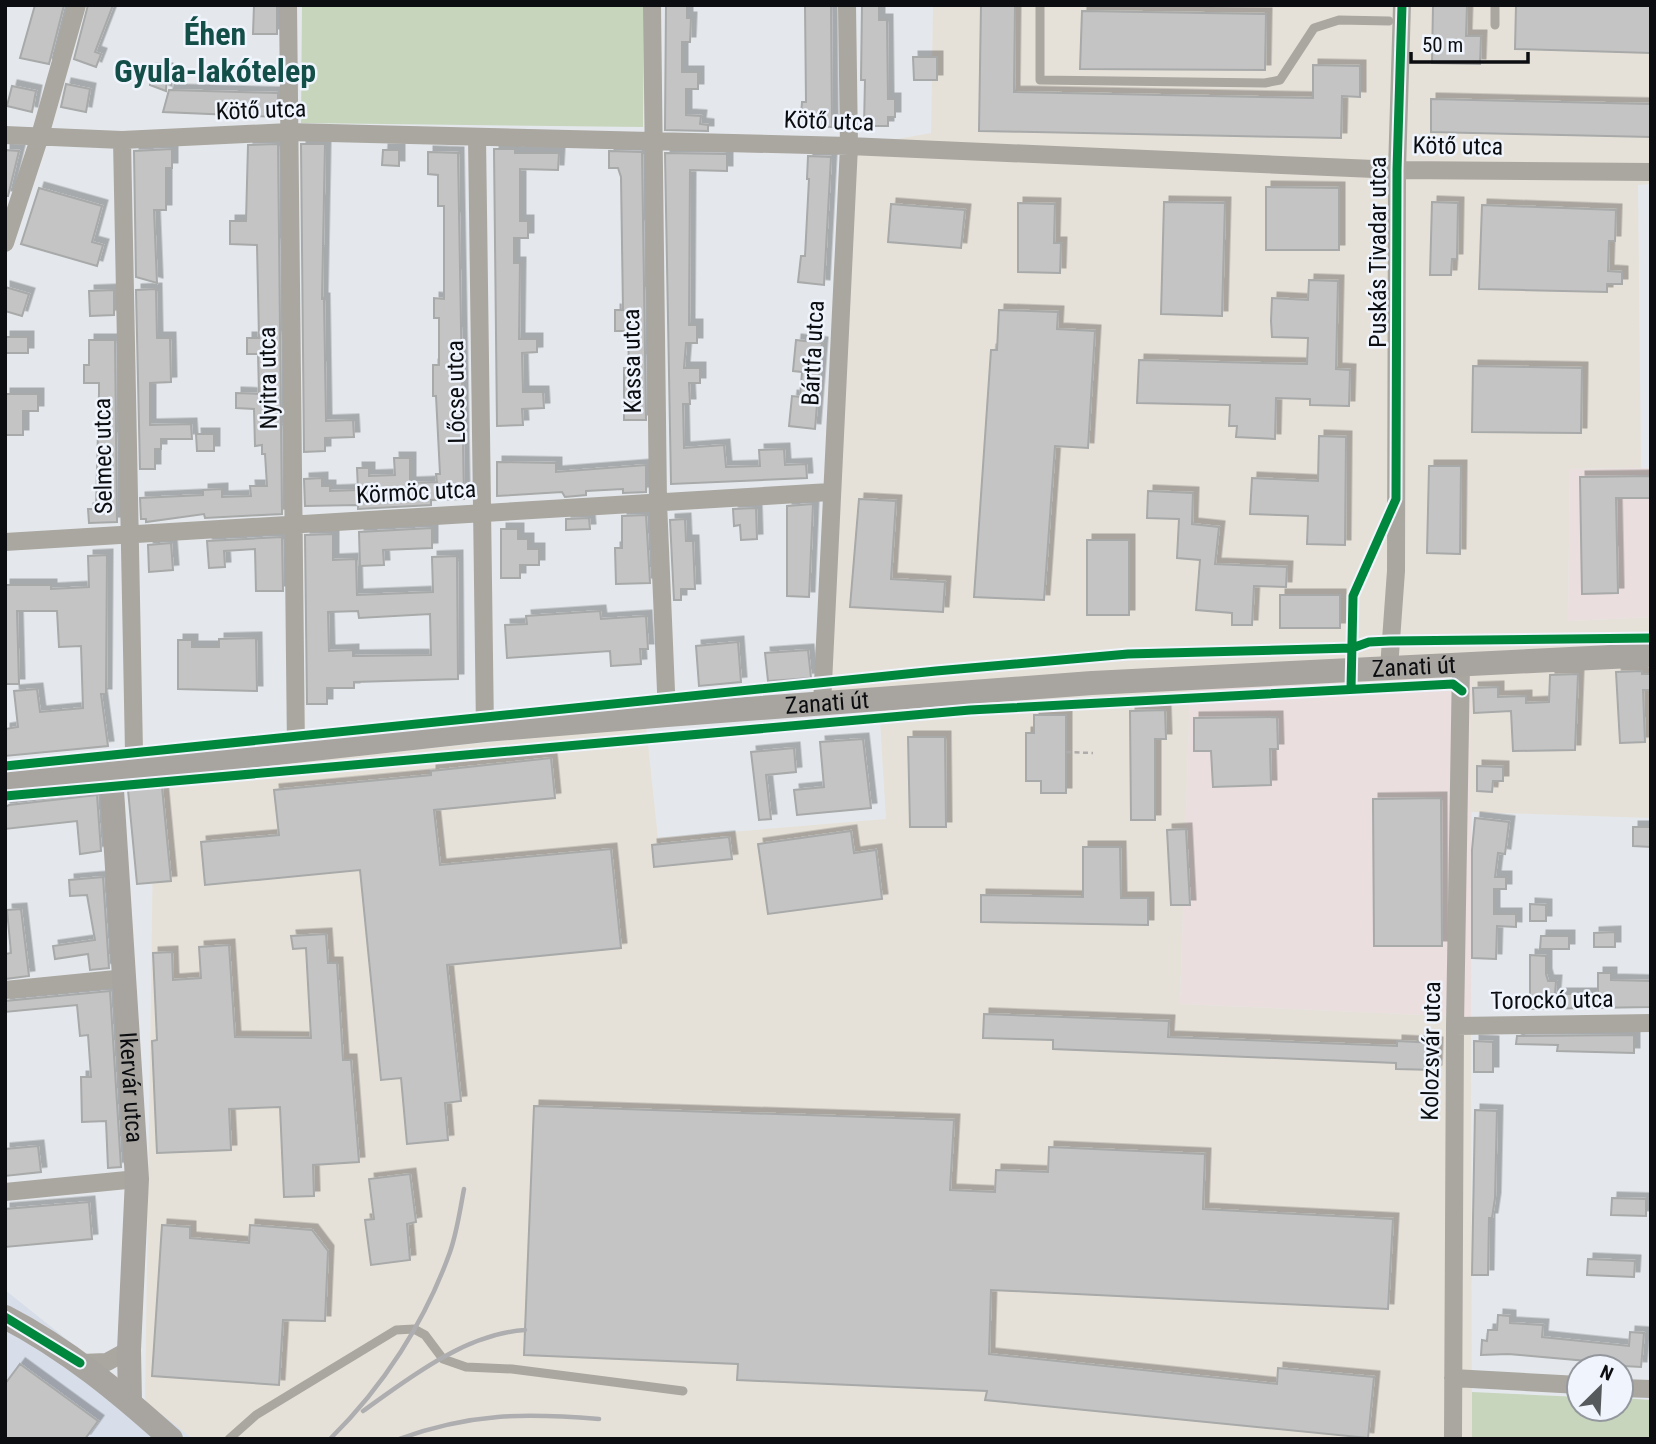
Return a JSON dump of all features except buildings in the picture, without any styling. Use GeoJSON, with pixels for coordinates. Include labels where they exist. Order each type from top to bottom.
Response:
{"type":"FeatureCollection","features":[{"type":"Feature","properties":{"kind":"street"},"geometry":{"type":"LineString","coordinates":[[5,243],[39,139],[77,5]]}},
{"type":"Feature","properties":{"kind":"street","name":"Nyitra utca"},"geometry":{"type":"LineString","coordinates":[[288,5],[296,751]]}},
{"type":"Feature","properties":{"kind":"street","name":"Kassa utca"},"geometry":{"type":"LineString","coordinates":[[652,5],[658,502],[667,715]]}},
{"type":"Feature","properties":{"kind":"street","name":"Bártfa utca"},"geometry":{"type":"LineString","coordinates":[[822,704],[830,492],[849,146],[847,5]]}},
{"type":"Feature","properties":{"kind":"street","name":"Puskás Tivadar utca"},"geometry":{"type":"LineString","coordinates":[[1389,668],[1395,571],[1397,170],[1402,5]]}},
{"type":"Feature","properties":{"kind":"street","name":"Kötő utca"},"geometry":{"type":"LineString","coordinates":[[5,135],[39,139],[122,140],[289,132],[849,146],[1397,170],[1651,172]]}},
{"type":"Feature","properties":{"kind":"street","name":"Lőcse utca"},"geometry":{"type":"LineString","coordinates":[[477,137],[485,730]]}},
{"type":"Feature","properties":{"kind":"street","name":"Selmec utca"},"geometry":{"type":"LineString","coordinates":[[122,140],[136,771]]}},
{"type":"Feature","properties":{"kind":"street","name":"Körmöc utca"},"geometry":{"type":"LineString","coordinates":[[5,542],[830,492]]}},
{"type":"Feature","properties":{"kind":"street","name":"Zanati út"},"geometry":{"type":"LineString","coordinates":[[5,783],[111,781],[136,771],[296,751],[485,730],[667,715],[1092,683],[1651,655]]}},
{"type":"Feature","properties":{"kind":"street","name":"Kolozsvár utca"},"geometry":{"type":"LineString","coordinates":[[1453,1439],[1455,1026],[1461,664]]}},
{"type":"Feature","properties":{"kind":"street","name":"Ikervár utca"},"geometry":{"type":"LineString","coordinates":[[111,781],[126,978],[137,1179],[129,1350],[130,1401]]}},
{"type":"Feature","properties":{"kind":"street"},"geometry":{"type":"LineString","coordinates":[[5,990],[126,978]]}},
{"type":"Feature","properties":{"kind":"street","name":"Torockó utca"},"geometry":{"type":"LineString","coordinates":[[1455,1026],[1651,1023]]}},
{"type":"Feature","properties":{"kind":"street"},"geometry":{"type":"LineString","coordinates":[[5,1192],[137,1179]]}},
{"type":"Feature","properties":{"kind":"street"},"geometry":{"type":"LineString","coordinates":[[5,1317],[80,1363],[130,1401],[171,1439]]}},
{"type":"Feature","properties":{"kind":"street"},"geometry":{"type":"LineString","coordinates":[[80,1363],[107,1362],[129,1350]]}},
{"type":"Feature","properties":{"kind":"street"},"geometry":{"type":"LineString","coordinates":[[1453,1378],[1565,1384]]}},
{"type":"Feature","properties":{"kind":"lane"},"geometry":{"type":"LineString","coordinates":[[1040,5],[1040,80],[1265,83],[1280,80],[1314,28],[1339,20],[1389,21]]}},
{"type":"Feature","properties":{"kind":"lane"},"geometry":{"type":"LineString","coordinates":[[1495,5],[1495,25]]}},
{"type":"Feature","properties":{"kind":"lane"},"geometry":{"type":"LineString","coordinates":[[229,1439],[256,1415],[396,1330],[414,1329],[425,1335],[443,1359],[466,1367],[683,1391]]}},
{"type":"Feature","properties":{"kind":"path"},"geometry":{"type":"LineString","coordinates":[[1066,752],[1093,753]]}},
{"type":"Feature","properties":{"kind":"shaded area"},"geometry":{"type":"Polygon","coordinates":[[[933,5],[1651,5],[1651,184],[1638,185],[1641,468],[1570,469],[1568,621],[1651,617],[1651,818],[1470,812],[1471,678],[1190,689],[1180,1004],[1471,1017],[1472,1439],[193,1439],[145,1402],[154,777],[646,726],[658,838],[886,819],[879,704],[827,707],[851,147],[931,133],[933,5]]]}},
{"type":"Feature","properties":{"kind":"shaded area"},"geometry":{"type":"Polygon","coordinates":[[[1651,468],[1651,617],[1568,621],[1570,469],[1651,468]]]}},
{"type":"Feature","properties":{"kind":"shaded area"},"geometry":{"type":"Polygon","coordinates":[[[1472,678],[1471,1017],[1180,1004],[1190,689],[1472,678]]]}},
{"type":"Feature","properties":{"kind":"shaded area"},"geometry":{"type":"Polygon","coordinates":[[[5,1290],[114,1377],[193,1439],[5,1439],[5,1290]]]}},
{"type":"Feature","properties":{"kind":"green space"},"geometry":{"type":"Polygon","coordinates":[[[302,5],[644,5],[643,127],[301,123],[302,5]]]}},
{"type":"Feature","properties":{"kind":"green space"},"geometry":{"type":"Polygon","coordinates":[[[1472,1392],[1565,1396],[1565,1423],[1635,1423],[1635,1399],[1651,1400],[1651,1439],[1472,1439],[1472,1392]]]}},
{"type":"Feature","properties":{"kind":"railway"},"geometry":{"type":"LineString","coordinates":[[330,1439],[368,1398],[415,1328],[450,1252],[464,1189]]}},
{"type":"Feature","properties":{"kind":"railway"},"geometry":{"type":"LineString","coordinates":[[363,1411],[419,1372],[460,1349],[503,1333],[525,1330]]}},
{"type":"Feature","properties":{"kind":"railway"},"geometry":{"type":"LineString","coordinates":[[399,1439],[450,1424],[498,1417],[599,1419]]}},
{"type":"Feature","properties":{"kind":"cycle path"},"geometry":{"type":"LineString","coordinates":[[1351,689],[1353,596],[1396,499],[1397,170],[1402,5]]}},
{"type":"Feature","properties":{"kind":"cycle path"},"geometry":{"type":"LineString","coordinates":[[5,766],[936,671],[1128,654],[1352,648],[1369,642],[1390,641],[1651,638]]}},
{"type":"Feature","properties":{"kind":"cycle path"},"geometry":{"type":"LineString","coordinates":[[5,796],[970,710],[1453,684],[1462,691]]}},
{"type":"Feature","properties":{"kind":"cycle path"},"geometry":{"type":"LineString","coordinates":[[5,1317],[80,1363]]}},
{"type":"Feature","properties":{"kind":"district","name":"Éhen Gyula-lakótelep"},"geometry":{"type":"Point","coordinates":[215,52]}}]}
